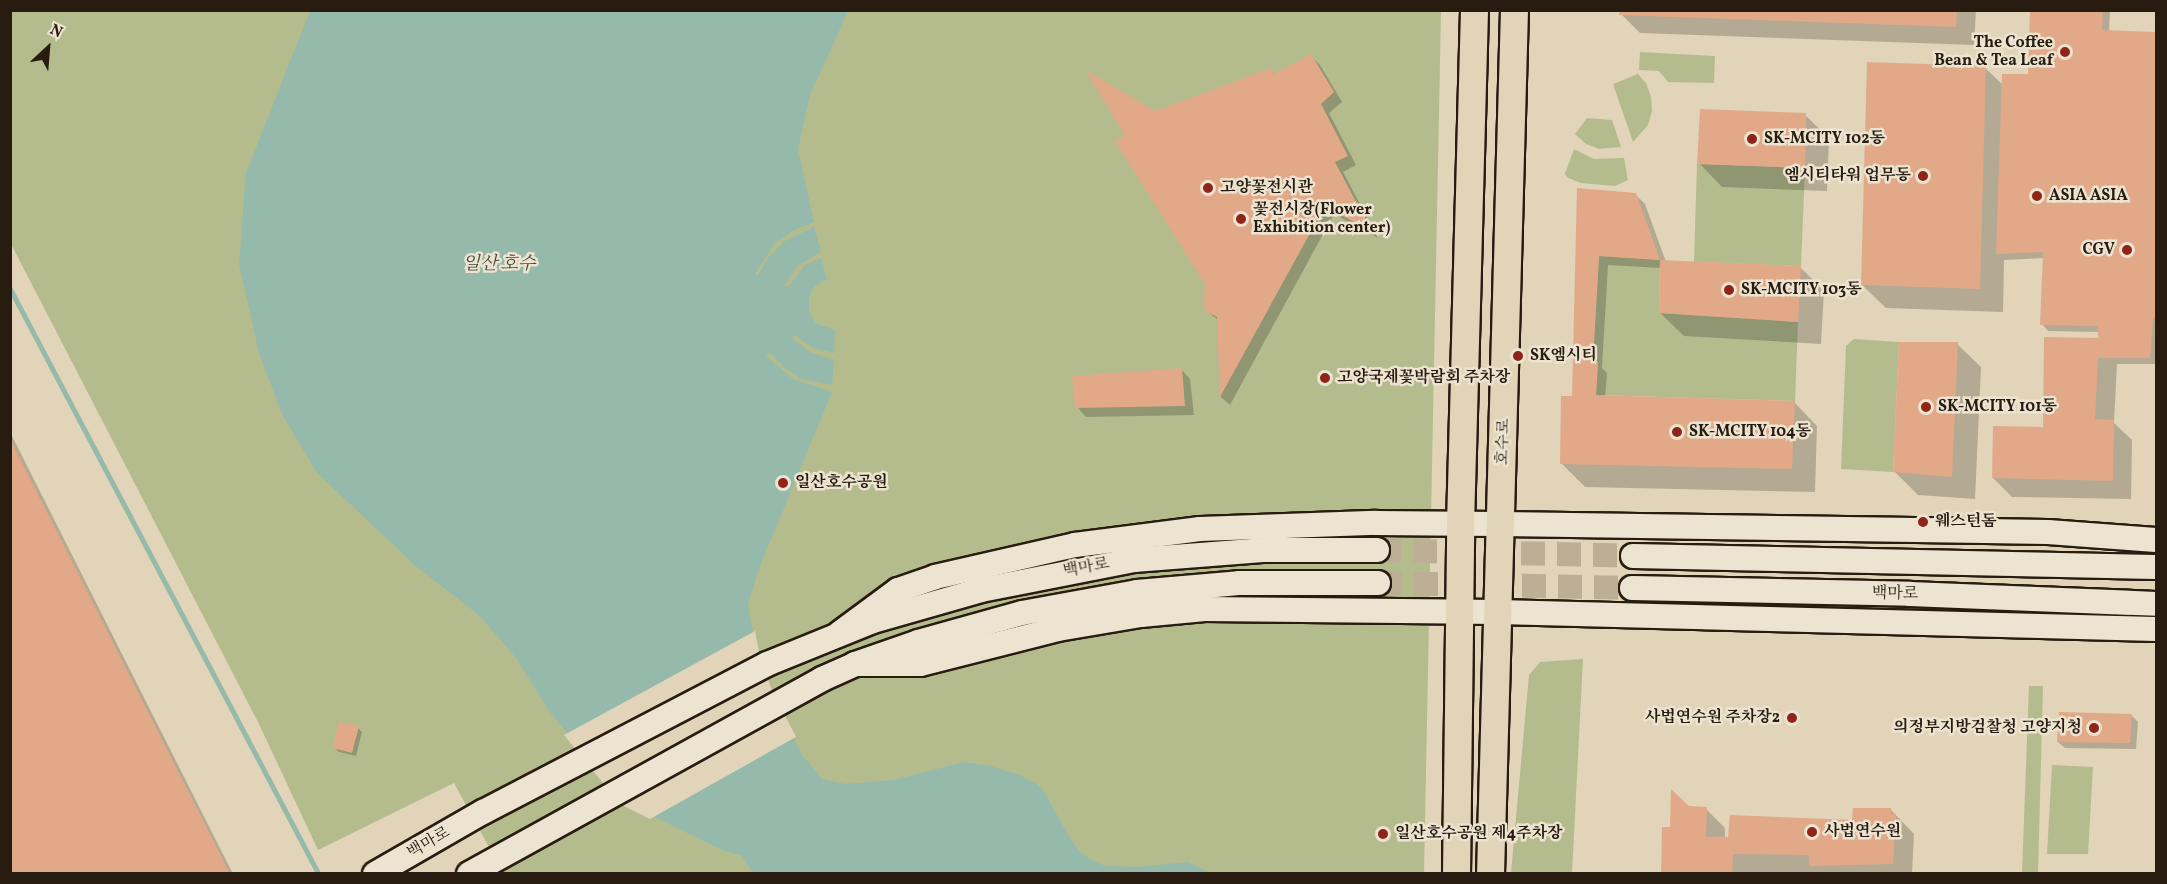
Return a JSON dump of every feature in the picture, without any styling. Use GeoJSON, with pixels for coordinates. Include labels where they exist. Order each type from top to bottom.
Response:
{"type":"FeatureCollection","features":[{"type":"Feature","properties":{"kind":"main road"},"geometry":{"type":"LineString","coordinates":[[1456,873],[1460,524],[1474,10]]}},
{"type":"Feature","properties":{"kind":"main road","name":"호수로"},"geometry":{"type":"LineString","coordinates":[[1490,873],[1502,524],[1514,10]]}},
{"type":"Feature","properties":{"kind":"main road"},"geometry":{"type":"LineString","coordinates":[[840,633],[898,590],[968,568],[1084,543],[1229,527],[1376,523],[1502,524],[2039,532],[2157,540]]}},
{"type":"Feature","properties":{"kind":"main road","name":"백마로"},"geometry":{"type":"LineString","coordinates":[[375,873],[483,812],[757,670],[840,633],[963,595],[1103,565],[1201,554],[1263,550],[1377,550]]}},
{"type":"Feature","properties":{"kind":"main road","name":"백마로"},"geometry":{"type":"LineString","coordinates":[[1633,556],[2157,567]]}},
{"type":"Feature","properties":{"kind":"main road","name":"백마로"},"geometry":{"type":"LineString","coordinates":[[470,873],[822,679],[855,664],[989,621],[1117,595],[1239,583],[1378,583]]}},
{"type":"Feature","properties":{"kind":"main road","name":"백마로"},"geometry":{"type":"LineString","coordinates":[[1632,588],[1910,594],[2157,604]]}},
{"type":"Feature","properties":{"kind":"main road"},"geometry":{"type":"LineString","coordinates":[[855,664],[920,664],[1067,627],[1194,610],[1498,612],[2157,629]]}},
{"type":"Feature","properties":{"kind":"shaded area","name":"일산호수공원"},"geometry":{"type":"Polygon","coordinates":[[[11,11],[1441,11],[1424,873],[503,873],[454,783],[318,850],[258,722],[11,244],[11,11]]]}},
{"type":"Feature","properties":{"kind":"shaded area"},"geometry":{"type":"Polygon","coordinates":[[[1640,52],[1715,56],[1714,83],[1668,82],[1659,71],[1639,70],[1640,52]]]}},
{"type":"Feature","properties":{"kind":"shaded area"},"geometry":{"type":"Polygon","coordinates":[[[1638,74],[1646,83],[1651,97],[1652,111],[1648,125],[1633,142],[1613,84],[1638,74]]]}},
{"type":"Feature","properties":{"kind":"shaded area"},"geometry":{"type":"Polygon","coordinates":[[[1587,118],[1612,120],[1621,147],[1599,149],[1586,144],[1575,134],[1587,118]]]}},
{"type":"Feature","properties":{"kind":"shaded area"},"geometry":{"type":"Polygon","coordinates":[[[1574,149],[1594,159],[1624,158],[1628,180],[1615,186],[1581,183],[1568,178],[1565,174],[1574,149]]]}},
{"type":"Feature","properties":{"kind":"shaded area"},"geometry":{"type":"Polygon","coordinates":[[[1697,164],[1805,168],[1801,266],[1694,262],[1697,164]]]}},
{"type":"Feature","properties":{"kind":"shaded area"},"geometry":{"type":"Polygon","coordinates":[[[1599,256],[1660,260],[1659,313],[1798,322],[1795,401],[1596,395],[1598,362],[1593,360],[1599,256]]]}},
{"type":"Feature","properties":{"kind":"shaded area"},"geometry":{"type":"Polygon","coordinates":[[[1854,339],[1899,342],[1893,472],[1841,469],[1846,346],[1854,339]]]}},
{"type":"Feature","properties":{"kind":"shaded area"},"geometry":{"type":"Polygon","coordinates":[[[1583,659],[1572,873],[1511,873],[1529,675],[1540,662],[1583,659]]]}},
{"type":"Feature","properties":{"kind":"shaded area"},"geometry":{"type":"Polygon","coordinates":[[[2029,686],[2043,686],[2038,873],[2022,873],[2029,686]]]}},
{"type":"Feature","properties":{"kind":"shaded area"},"geometry":{"type":"Polygon","coordinates":[[[2052,765],[2093,767],[2088,854],[2047,854],[2052,765]]]}},
{"type":"Feature","properties":{"kind":"water","name":"일산 호수"},"geometry":{"type":"Polygon","coordinates":[[[310,11],[848,11],[810,95],[798,149],[814,222],[794,230],[775,243],[755,274],[758,275],[768,258],[785,241],[814,227],[821,252],[798,265],[784,286],[788,287],[805,265],[821,258],[827,279],[814,287],[809,297],[809,310],[815,323],[835,330],[834,353],[813,348],[795,335],[791,337],[810,352],[834,360],[832,385],[802,379],[786,369],[770,353],[766,356],[793,379],[832,392],[758,571],[748,605],[757,657],[768,689],[802,755],[822,779],[845,784],[894,780],[964,762],[990,766],[1020,775],[1038,785],[1079,851],[1091,860],[1105,866],[1138,867],[1188,862],[1210,873],[753,873],[742,856],[722,850],[622,801],[550,712],[516,658],[480,616],[417,567],[317,473],[282,414],[259,353],[239,264],[246,173],[310,11]]]}},
{"type":"Feature","properties":{"kind":"pier"},"geometry":{"type":"Polygon","coordinates":[[[755,631],[760,656],[771,688],[796,737],[650,819],[620,804],[564,735],[755,631]]]}},
{"type":"Feature","properties":{"kind":"building"},"geometry":{"type":"Polygon","coordinates":[[[1620,10],[1957,10],[1956,27],[1619,15],[1620,10]]]}},
{"type":"Feature","properties":{"kind":"building"},"geometry":{"type":"Polygon","coordinates":[[[2030,10],[2103,10],[2102,30],[2156,32],[2156,318],[2153,318],[2150,358],[2098,358],[2095,419],[2114,420],[2113,481],[1992,478],[1993,426],[2043,427],[2044,337],[2099,338],[2097,326],[2040,325],[2043,252],[1996,254],[2002,74],[2028,74],[2030,10]]]}},
{"type":"Feature","properties":{"kind":"building","name":"꽃전시장(Flower Exhibition center)"},"geometry":{"type":"Polygon","coordinates":[[[1311,54],[1334,92],[1321,104],[1348,156],[1335,162],[1372,232],[1325,206],[1220,397],[1217,317],[1204,310],[1205,284],[1115,141],[1125,135],[1085,70],[1155,111],[1271,68],[1274,74],[1311,54]]]}},
{"type":"Feature","properties":{"kind":"building","name":"엠시티타워 업무동"},"geometry":{"type":"Polygon","coordinates":[[[1867,62],[1986,66],[1980,289],[1861,285],[1867,62]]]}},
{"type":"Feature","properties":{"kind":"building","name":"SK-MCITY 102동"},"geometry":{"type":"Polygon","coordinates":[[[1700,109],[1806,113],[1805,168],[1697,164],[1700,109]]]}},
{"type":"Feature","properties":{"kind":"building","name":"SK-MCITY 104동"},"geometry":{"type":"Polygon","coordinates":[[[1577,188],[1636,193],[1660,260],[1599,256],[1593,360],[1598,362],[1596,395],[1795,401],[1792,469],[1560,464],[1561,396],[1572,396],[1577,188]]]}},
{"type":"Feature","properties":{"kind":"building","name":"SK-MCITY 103동"},"geometry":{"type":"Polygon","coordinates":[[[1660,260],[1801,266],[1798,322],[1659,313],[1660,260]]]}},
{"type":"Feature","properties":{"kind":"building","name":"SK-MCITY 101동"},"geometry":{"type":"Polygon","coordinates":[[[1899,342],[1958,342],[1952,477],[1893,472],[1899,342]]]}},
{"type":"Feature","properties":{"kind":"building"},"geometry":{"type":"Polygon","coordinates":[[[1182,368],[1185,406],[1075,408],[1072,376],[1182,368]]]}},
{"type":"Feature","properties":{"kind":"building"},"geometry":{"type":"Polygon","coordinates":[[[10,439],[230,874],[10,874],[10,439]]]}},
{"type":"Feature","properties":{"kind":"building","name":"의정부지방검찰청 고양지청"},"geometry":{"type":"Polygon","coordinates":[[[2059,712],[2132,714],[2130,743],[2057,742],[2059,712]]]}},
{"type":"Feature","properties":{"kind":"building"},"geometry":{"type":"Polygon","coordinates":[[[339,722],[359,726],[352,753],[333,748],[339,722]]]}},
{"type":"Feature","properties":{"kind":"building","name":"사법연수원"},"geometry":{"type":"Polygon","coordinates":[[[1671,789],[1689,806],[1707,807],[1706,837],[1728,837],[1730,815],[1852,820],[1853,808],[1891,808],[1891,814],[1896,814],[1893,864],[1809,866],[1809,855],[1733,854],[1732,874],[1661,874],[1662,827],[1670,827],[1671,789]]]}},
{"type":"Feature","properties":{"kind":"waterway"},"geometry":{"type":"LineString","coordinates":[[10,288],[319,874]]}},
{"type":"Feature","properties":{"kind":"tunnel"},"geometry":{"type":"LineString","coordinates":[[1377,550],[1633,556]]}},
{"type":"Feature","properties":{"kind":"tunnel"},"geometry":{"type":"LineString","coordinates":[[1378,583],[1632,588]]}},
{"type":"Feature","properties":{"kind":"place","name":"The Coffee Bean & Tea Leaf"},"geometry":{"type":"Point","coordinates":[2065,52]}},
{"type":"Feature","properties":{"kind":"place","name":"SK-MCITY 102동"},"geometry":{"type":"Point","coordinates":[1752,139]}},
{"type":"Feature","properties":{"kind":"place","name":"엠시티타워 업무동"},"geometry":{"type":"Point","coordinates":[1923,176]}},
{"type":"Feature","properties":{"kind":"place","name":"고양꽃전시관"},"geometry":{"type":"Point","coordinates":[1208,188]}},
{"type":"Feature","properties":{"kind":"place","name":"ASIA ASIA"},"geometry":{"type":"Point","coordinates":[2037,196]}},
{"type":"Feature","properties":{"kind":"place","name":"꽃전시장(Flower Exhibition center)"},"geometry":{"type":"Point","coordinates":[1241,219]}},
{"type":"Feature","properties":{"kind":"place","name":"CGV"},"geometry":{"type":"Point","coordinates":[2127,250]}},
{"type":"Feature","properties":{"kind":"place","name":"SK-MCITY 103동"},"geometry":{"type":"Point","coordinates":[1729,290]}},
{"type":"Feature","properties":{"kind":"place","name":"SK엠시티"},"geometry":{"type":"Point","coordinates":[1518,356]}},
{"type":"Feature","properties":{"kind":"place","name":"고양국제꽃박람회 주차장"},"geometry":{"type":"Point","coordinates":[1325,378]}},
{"type":"Feature","properties":{"kind":"place","name":"SK-MCITY 101동"},"geometry":{"type":"Point","coordinates":[1926,407]}},
{"type":"Feature","properties":{"kind":"place","name":"SK-MCITY 104동"},"geometry":{"type":"Point","coordinates":[1677,432]}},
{"type":"Feature","properties":{"kind":"place","name":"일산호수공원"},"geometry":{"type":"Point","coordinates":[783,483]}},
{"type":"Feature","properties":{"kind":"place","name":"웨스턴돔"},"geometry":{"type":"Point","coordinates":[1923,522]}},
{"type":"Feature","properties":{"kind":"place","name":"사법연수원 주차장2"},"geometry":{"type":"Point","coordinates":[1792,718]}},
{"type":"Feature","properties":{"kind":"place","name":"의정부지방검찰청 고양지청"},"geometry":{"type":"Point","coordinates":[2094,728]}},
{"type":"Feature","properties":{"kind":"place","name":"사법연수원"},"geometry":{"type":"Point","coordinates":[1812,832]}},
{"type":"Feature","properties":{"kind":"place","name":"일산호수공원 제4주차장"},"geometry":{"type":"Point","coordinates":[1383,834]}}]}
